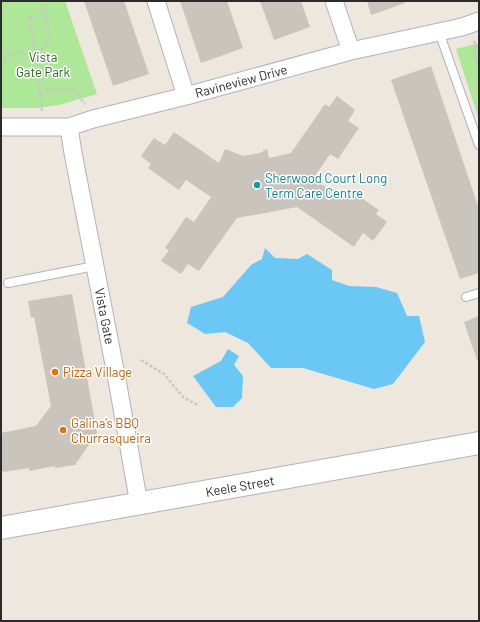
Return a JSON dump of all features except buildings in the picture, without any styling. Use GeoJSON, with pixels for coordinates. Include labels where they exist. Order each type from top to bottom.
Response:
{"type":"FeatureCollection","features":[{"type":"Feature","properties":{"kind":"main road","name":"Keele Street"},"geometry":{"type":"LineString","coordinates":[[1,528],[479,443]]}},
{"type":"Feature","properties":{"kind":"street"},"geometry":{"type":"LineString","coordinates":[[156,1],[186,96]]}},
{"type":"Feature","properties":{"kind":"street"},"geometry":{"type":"LineString","coordinates":[[334,1],[351,51]]}},
{"type":"Feature","properties":{"kind":"street","name":"Ravineview Drive"},"geometry":{"type":"LineString","coordinates":[[1,127],[69,127],[93,119],[186,96],[351,51],[462,27],[479,21]]}},
{"type":"Feature","properties":{"kind":"street","name":"Vista Gate"},"geometry":{"type":"LineString","coordinates":[[69,127],[139,504]]}},
{"type":"Feature","properties":{"kind":"lane"},"geometry":{"type":"LineString","coordinates":[[439,32],[479,145]]}},
{"type":"Feature","properties":{"kind":"lane"},"geometry":{"type":"LineString","coordinates":[[8,283],[95,266]]}},
{"type":"Feature","properties":{"kind":"lane"},"geometry":{"type":"LineString","coordinates":[[466,297],[479,293]]}},
{"type":"Feature","properties":{"kind":"path"},"geometry":{"type":"LineString","coordinates":[[1,63],[9,53],[45,49],[49,39],[46,14],[42,1]]}},
{"type":"Feature","properties":{"kind":"path"},"geometry":{"type":"LineString","coordinates":[[42,111],[35,50],[29,17],[46,14]]}},
{"type":"Feature","properties":{"kind":"path"},"geometry":{"type":"LineString","coordinates":[[474,41],[476,47],[474,54],[479,68]]}},
{"type":"Feature","properties":{"kind":"path"},"geometry":{"type":"LineString","coordinates":[[40,94],[60,89],[75,92],[85,104]]}},
{"type":"Feature","properties":{"kind":"path"},"geometry":{"type":"LineString","coordinates":[[141,360],[164,374],[183,397],[199,406]]}},
{"type":"Feature","properties":{"kind":"green space","name":"Vista Gate Park"},"geometry":{"type":"Polygon","coordinates":[[[1,1],[65,1],[97,94],[59,105],[38,108],[1,108],[1,1]]]}},
{"type":"Feature","properties":{"kind":"green space"},"geometry":{"type":"Polygon","coordinates":[[[479,43],[479,120],[456,49],[479,43]]]}},
{"type":"Feature","properties":{"kind":"water"},"geometry":{"type":"Polygon","coordinates":[[[265,248],[275,258],[298,259],[307,254],[332,270],[332,280],[349,286],[376,287],[397,293],[407,316],[419,316],[425,342],[393,384],[374,389],[303,368],[271,368],[248,343],[225,332],[205,334],[187,323],[191,307],[223,297],[251,265],[262,259],[265,248]]]}},
{"type":"Feature","properties":{"kind":"water"},"geometry":{"type":"Polygon","coordinates":[[[228,349],[239,356],[234,365],[243,376],[242,398],[233,407],[216,407],[193,376],[221,361],[228,349]]]}},
{"type":"Feature","properties":{"kind":"place","name":"Sherwood Court Long Term Care Centre"},"geometry":{"type":"Point","coordinates":[257,185]}},
{"type":"Feature","properties":{"kind":"place","name":"Pizza Village"},"geometry":{"type":"Point","coordinates":[55,372]}},
{"type":"Feature","properties":{"kind":"place","name":"Galina's BBQ Churrasqueira"},"geometry":{"type":"Point","coordinates":[63,430]}}]}
